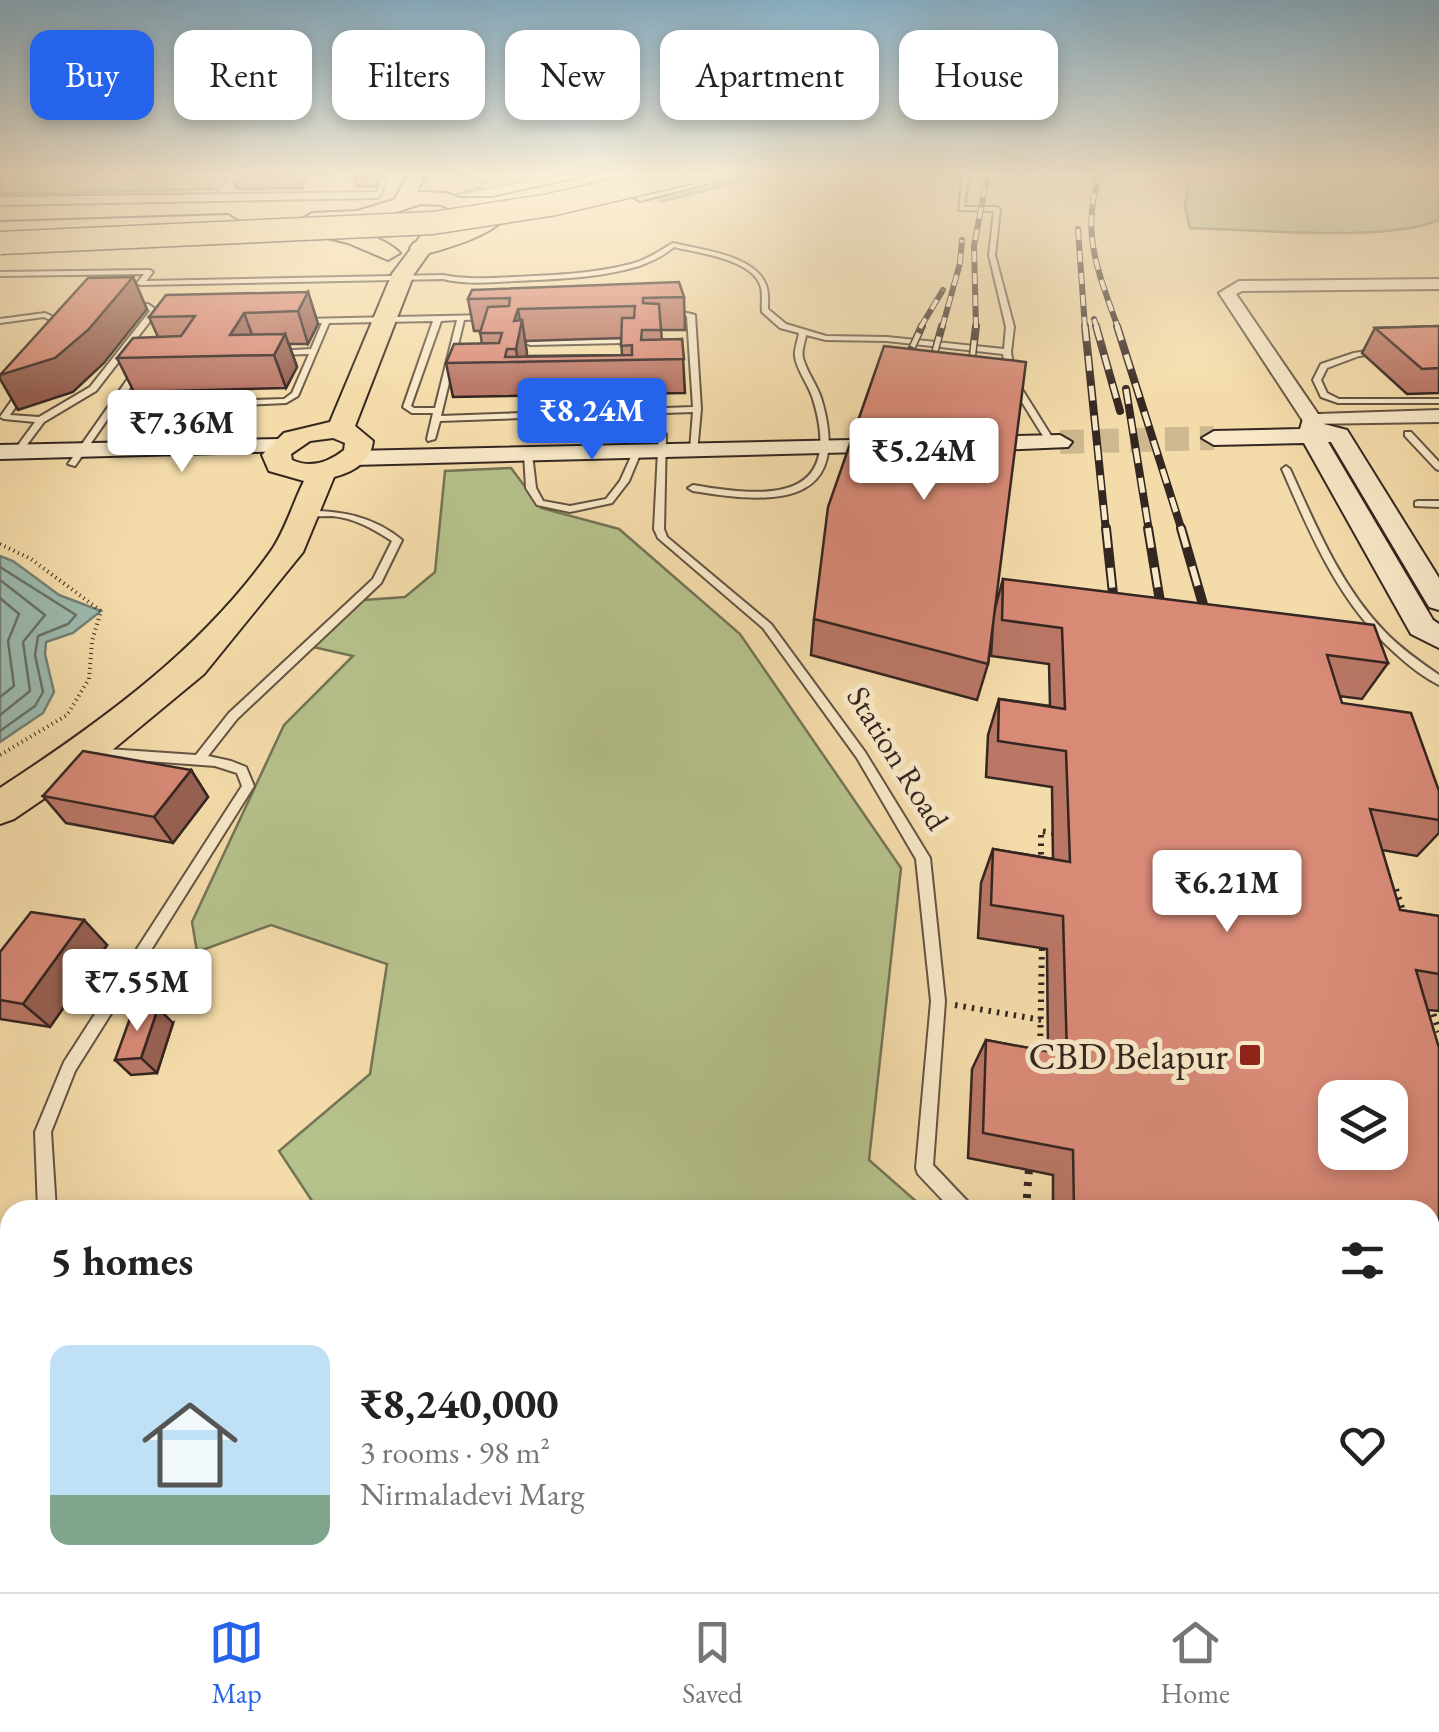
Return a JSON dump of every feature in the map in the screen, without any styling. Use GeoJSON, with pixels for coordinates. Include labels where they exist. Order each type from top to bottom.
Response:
{"type":"FeatureCollection","features":[{"type":"Feature","properties":{"kind":"main road"},"geometry":{"type":"LineString","coordinates":[[390,246],[392,278]]}},
{"type":"Feature","properties":{"kind":"main road"},"geometry":{"type":"LineString","coordinates":[[0,782],[62,740],[166,659],[260,550],[318,451],[392,278],[421,246]]}},
{"type":"Feature","properties":{"kind":"main road"},"geometry":{"type":"LineString","coordinates":[[6,456],[318,451],[435,423],[653,446]]}},
{"type":"Feature","properties":{"kind":"main road"},"geometry":{"type":"LineString","coordinates":[[1214,430],[1321,430]]}},
{"type":"Feature","properties":{"kind":"main road"},"geometry":{"type":"LineString","coordinates":[[1321,430],[1439,600]]}},
{"type":"Feature","properties":{"kind":"main road"},"geometry":{"type":"LineString","coordinates":[[1321,430],[1422,627],[1439,638]]}},
{"type":"Feature","properties":{"kind":"main road"},"geometry":{"type":"LineString","coordinates":[[77,457],[229,447],[528,454],[653,446],[696,431],[826,439],[1054,433]]}},
{"type":"Feature","properties":{"kind":"main road"},"geometry":{"type":"LineString","coordinates":[[0,808],[85,751],[191,666],[287,552],[304,514],[318,451]]}},
{"type":"Feature","properties":{"kind":"street"},"geometry":{"type":"LineString","coordinates":[[1321,430],[1227,293],[1230,288],[1439,284]]}},
{"type":"Feature","properties":{"kind":"street"},"geometry":{"type":"LineString","coordinates":[[1321,430],[1439,416]]}},
{"type":"Feature","properties":{"kind":"street"},"geometry":{"type":"LineString","coordinates":[[1321,430],[1409,417],[1439,433]]}},
{"type":"Feature","properties":{"kind":"lane"},"geometry":{"type":"LineString","coordinates":[[0,274],[150,272],[140,283],[443,277],[460,281],[607,272],[665,256],[672,246]]}},
{"type":"Feature","properties":{"kind":"lane"},"geometry":{"type":"LineString","coordinates":[[678,246],[732,260],[752,272],[766,289],[765,310],[771,318],[804,332],[826,338],[888,339],[1007,352]]}},
{"type":"Feature","properties":{"kind":"lane"},"geometry":{"type":"LineString","coordinates":[[993,246],[1008,312],[1011,378],[1054,433]]}},
{"type":"Feature","properties":{"kind":"lane"},"geometry":{"type":"LineString","coordinates":[[6,456],[41,420],[93,389],[154,311],[148,306],[121,306]]}},
{"type":"Feature","properties":{"kind":"lane"},"geometry":{"type":"LineString","coordinates":[[438,318],[407,406],[435,423],[696,431],[691,315],[658,311]]}},
{"type":"Feature","properties":{"kind":"lane"},"geometry":{"type":"LineString","coordinates":[[0,321],[53,317],[57,323],[46,335]]}},
{"type":"Feature","properties":{"kind":"lane"},"geometry":{"type":"LineString","coordinates":[[292,321],[500,317]]}},
{"type":"Feature","properties":{"kind":"lane"},"geometry":{"type":"LineString","coordinates":[[435,423],[461,318]]}},
{"type":"Feature","properties":{"kind":"lane"},"geometry":{"type":"LineString","coordinates":[[112,408],[292,398],[327,320]]}},
{"type":"Feature","properties":{"kind":"lane"},"geometry":{"type":"LineString","coordinates":[[693,488],[738,497],[784,496],[811,482],[822,468],[826,439],[820,396],[798,355],[804,332]]}},
{"type":"Feature","properties":{"kind":"lane"},"geometry":{"type":"LineString","coordinates":[[679,340],[694,340]]}},
{"type":"Feature","properties":{"kind":"lane"},"geometry":{"type":"LineString","coordinates":[[536,358],[534,343],[619,341],[614,356]]}},
{"type":"Feature","properties":{"kind":"lane"},"geometry":{"type":"LineString","coordinates":[[454,345],[470,345]]}},
{"type":"Feature","properties":{"kind":"lane"},"geometry":{"type":"LineString","coordinates":[[1395,350],[1357,352],[1346,361],[1324,366],[1317,383],[1324,395],[1338,401],[1409,417],[1439,401]]}},
{"type":"Feature","properties":{"kind":"lane"},"geometry":{"type":"LineString","coordinates":[[261,354],[314,351]]}},
{"type":"Feature","properties":{"kind":"lane"},"geometry":{"type":"LineString","coordinates":[[276,364],[308,363]]}},
{"type":"Feature","properties":{"kind":"lane"},"geometry":{"type":"LineString","coordinates":[[77,457],[140,367]]}},
{"type":"Feature","properties":{"kind":"lane"},"geometry":{"type":"LineString","coordinates":[[680,370],[696,370]]}},
{"type":"Feature","properties":{"kind":"lane"},"geometry":{"type":"LineString","coordinates":[[447,374],[465,374]]}},
{"type":"Feature","properties":{"kind":"lane"},"geometry":{"type":"LineString","coordinates":[[30,384],[4,417],[41,420]]}},
{"type":"Feature","properties":{"kind":"lane"},"geometry":{"type":"LineString","coordinates":[[229,447],[248,413],[232,404]]}},
{"type":"Feature","properties":{"kind":"lane"},"geometry":{"type":"LineString","coordinates":[[1409,417],[1426,454],[1439,467]]}},
{"type":"Feature","properties":{"kind":"lane"},"geometry":{"type":"LineString","coordinates":[[528,454],[531,488],[540,503],[570,509],[609,501],[653,446]]}},
{"type":"Feature","properties":{"kind":"lane","name":"Station Road"},"geometry":{"type":"LineString","coordinates":[[653,446],[659,529],[663,538],[766,626],[861,755],[923,858],[938,1002],[924,1168],[954,1200]]}},
{"type":"Feature","properties":{"kind":"lane"},"geometry":{"type":"LineString","coordinates":[[1426,454],[1439,453]]}},
{"type":"Feature","properties":{"kind":"lane"},"geometry":{"type":"LineString","coordinates":[[1286,469],[1349,601],[1373,631],[1439,682]]}},
{"type":"Feature","properties":{"kind":"lane"},"geometry":{"type":"LineString","coordinates":[[1418,504],[1439,504]]}},
{"type":"Feature","properties":{"kind":"lane"},"geometry":{"type":"LineString","coordinates":[[198,760],[233,716],[377,581],[398,540],[350,514],[304,514]]}},
{"type":"Feature","properties":{"kind":"lane"},"geometry":{"type":"LineString","coordinates":[[46,1200],[43,1132],[69,1068],[248,786],[247,777],[236,765],[129,759],[85,751]]}},
{"type":"Feature","properties":{"kind":"path"},"geometry":{"type":"LineString","coordinates":[[0,544],[32,560],[101,611],[92,642],[89,679],[67,715],[0,756]]}},
{"type":"Feature","properties":{"kind":"path"},"geometry":{"type":"LineString","coordinates":[[1041,869],[1041,831],[1060,834]]}},
{"type":"Feature","properties":{"kind":"path"},"geometry":{"type":"LineString","coordinates":[[1379,884],[1396,886],[1406,922]]}},
{"type":"Feature","properties":{"kind":"path"},"geometry":{"type":"LineString","coordinates":[[1039,1058],[1042,926]]}},
{"type":"Feature","properties":{"kind":"path"},"geometry":{"type":"LineString","coordinates":[[1428,995],[1439,1032]]}},
{"type":"Feature","properties":{"kind":"path"},"geometry":{"type":"LineString","coordinates":[[938,1002],[1042,1020]]}},
{"type":"Feature","properties":{"kind":"path"},"geometry":{"type":"LineString","coordinates":[[1027,1200],[1031,1153]]}},
{"type":"Feature","properties":{"kind":"green space"},"geometry":{"type":"Polygon","coordinates":[[[511,468],[541,508],[619,529],[740,634],[901,868],[869,1160],[915,1200],[311,1200],[279,1151],[370,1074],[387,964],[271,925],[197,952],[192,922],[284,725],[353,656],[313,647],[350,601],[405,597],[435,572],[445,471],[511,468]]]}},
{"type":"Feature","properties":{"kind":"water"},"geometry":{"type":"Polygon","coordinates":[[[0,556],[59,595],[101,611],[73,633],[46,642],[54,692],[43,713],[0,742],[0,556]]]}},
{"type":"Feature","properties":{"kind":"building"},"geometry":{"type":"Polygon","coordinates":[[[133,277],[88,330],[55,358],[0,375],[88,278],[133,277]]]}},
{"type":"Feature","properties":{"kind":"building"},"geometry":{"type":"Polygon","coordinates":[[[679,282],[684,297],[643,298],[643,303],[659,304],[661,330],[642,330],[641,340],[682,339],[684,359],[446,363],[454,344],[499,343],[502,333],[480,333],[488,307],[509,306],[510,298],[468,299],[472,290],[679,282]],[[635,306],[518,309],[514,321],[522,320],[516,349],[507,349],[505,357],[632,355],[632,345],[621,346],[622,318],[634,318],[635,306]]]}},
{"type":"Feature","properties":{"kind":"building"},"geometry":{"type":"Polygon","coordinates":[[[308,292],[298,311],[244,313],[230,335],[285,334],[274,355],[117,358],[133,338],[181,336],[195,316],[149,317],[166,295],[308,292]]]}},
{"type":"Feature","properties":{"kind":"building"},"geometry":{"type":"Polygon","coordinates":[[[1439,326],[1439,368],[1422,369],[1375,328],[1439,326]]]}},
{"type":"Feature","properties":{"kind":"building"},"geometry":{"type":"Polygon","coordinates":[[[884,346],[1026,362],[988,664],[814,619],[828,507],[884,346]]]}},
{"type":"Feature","properties":{"kind":"building","name":"CBD Belapur"},"geometry":{"type":"Polygon","coordinates":[[[1003,579],[1374,625],[1388,663],[1327,655],[1342,703],[1411,713],[1439,791],[1439,820],[1370,809],[1400,910],[1439,916],[1439,974],[1416,970],[1439,1048],[1439,1200],[1074,1200],[1073,1150],[983,1133],[986,1040],[1067,1055],[1063,916],[991,905],[993,849],[1070,862],[1066,751],[998,741],[999,699],[1065,709],[1062,628],[1002,620],[1003,579]]]}},
{"type":"Feature","properties":{"kind":"building"},"geometry":{"type":"Polygon","coordinates":[[[83,751],[191,770],[154,817],[43,796],[83,751]]]}},
{"type":"Feature","properties":{"kind":"building"},"geometry":{"type":"Polygon","coordinates":[[[31,912],[84,920],[23,1004],[0,1000],[0,952],[31,912]]]}},
{"type":"Feature","properties":{"kind":"building"},"geometry":{"type":"Polygon","coordinates":[[[158,1008],[141,1058],[115,1060],[133,1010],[158,1008]]]}},
{"type":"Feature","properties":{"kind":"tunnel"},"geometry":{"type":"LineString","coordinates":[[1060,442],[1214,438]]}},
{"type":"Feature","properties":{"kind":"railway"},"geometry":{"type":"LineString","coordinates":[[942,328],[961,246]]}},
{"type":"Feature","properties":{"kind":"railway"},"geometry":{"type":"LineString","coordinates":[[974,246],[976,326]]}},
{"type":"Feature","properties":{"kind":"railway"},"geometry":{"type":"LineString","coordinates":[[1079,246],[1085,328]]}},
{"type":"Feature","properties":{"kind":"railway"},"geometry":{"type":"LineString","coordinates":[[1093,246],[1118,328]]}},
{"type":"Feature","properties":{"kind":"railway"},"geometry":{"type":"LineString","coordinates":[[920,328],[943,290]]}},
{"type":"Feature","properties":{"kind":"railway"},"geometry":{"type":"LineString","coordinates":[[1094,319],[1097,328]]}},
{"type":"Feature","properties":{"kind":"railway"},"geometry":{"type":"LineString","coordinates":[[900,374],[922,326]]}},
{"type":"Feature","properties":{"kind":"railway"},"geometry":{"type":"LineString","coordinates":[[927,380],[942,326]]}},
{"type":"Feature","properties":{"kind":"railway"},"geometry":{"type":"LineString","coordinates":[[969,385],[976,326]]}},
{"type":"Feature","properties":{"kind":"railway"},"geometry":{"type":"LineString","coordinates":[[1085,326],[1106,531]]}},
{"type":"Feature","properties":{"kind":"railway"},"geometry":{"type":"LineString","coordinates":[[1096,326],[1120,411]]}},
{"type":"Feature","properties":{"kind":"railway"},"geometry":{"type":"LineString","coordinates":[[1117,326],[1182,531]]}},
{"type":"Feature","properties":{"kind":"railway"},"geometry":{"type":"LineString","coordinates":[[1126,389],[1149,531]]}},
{"type":"Feature","properties":{"kind":"railway"},"geometry":{"type":"LineString","coordinates":[[1106,528],[1116,622]]}},
{"type":"Feature","properties":{"kind":"railway"},"geometry":{"type":"LineString","coordinates":[[1148,528],[1164,626]]}},
{"type":"Feature","properties":{"kind":"railway"},"geometry":{"type":"LineString","coordinates":[[1181,528],[1211,632]]}},
{"type":"Feature","properties":{"kind":"place","name":"CBD Belapur"},"geometry":{"type":"Point","coordinates":[1250,1055]}}]}
